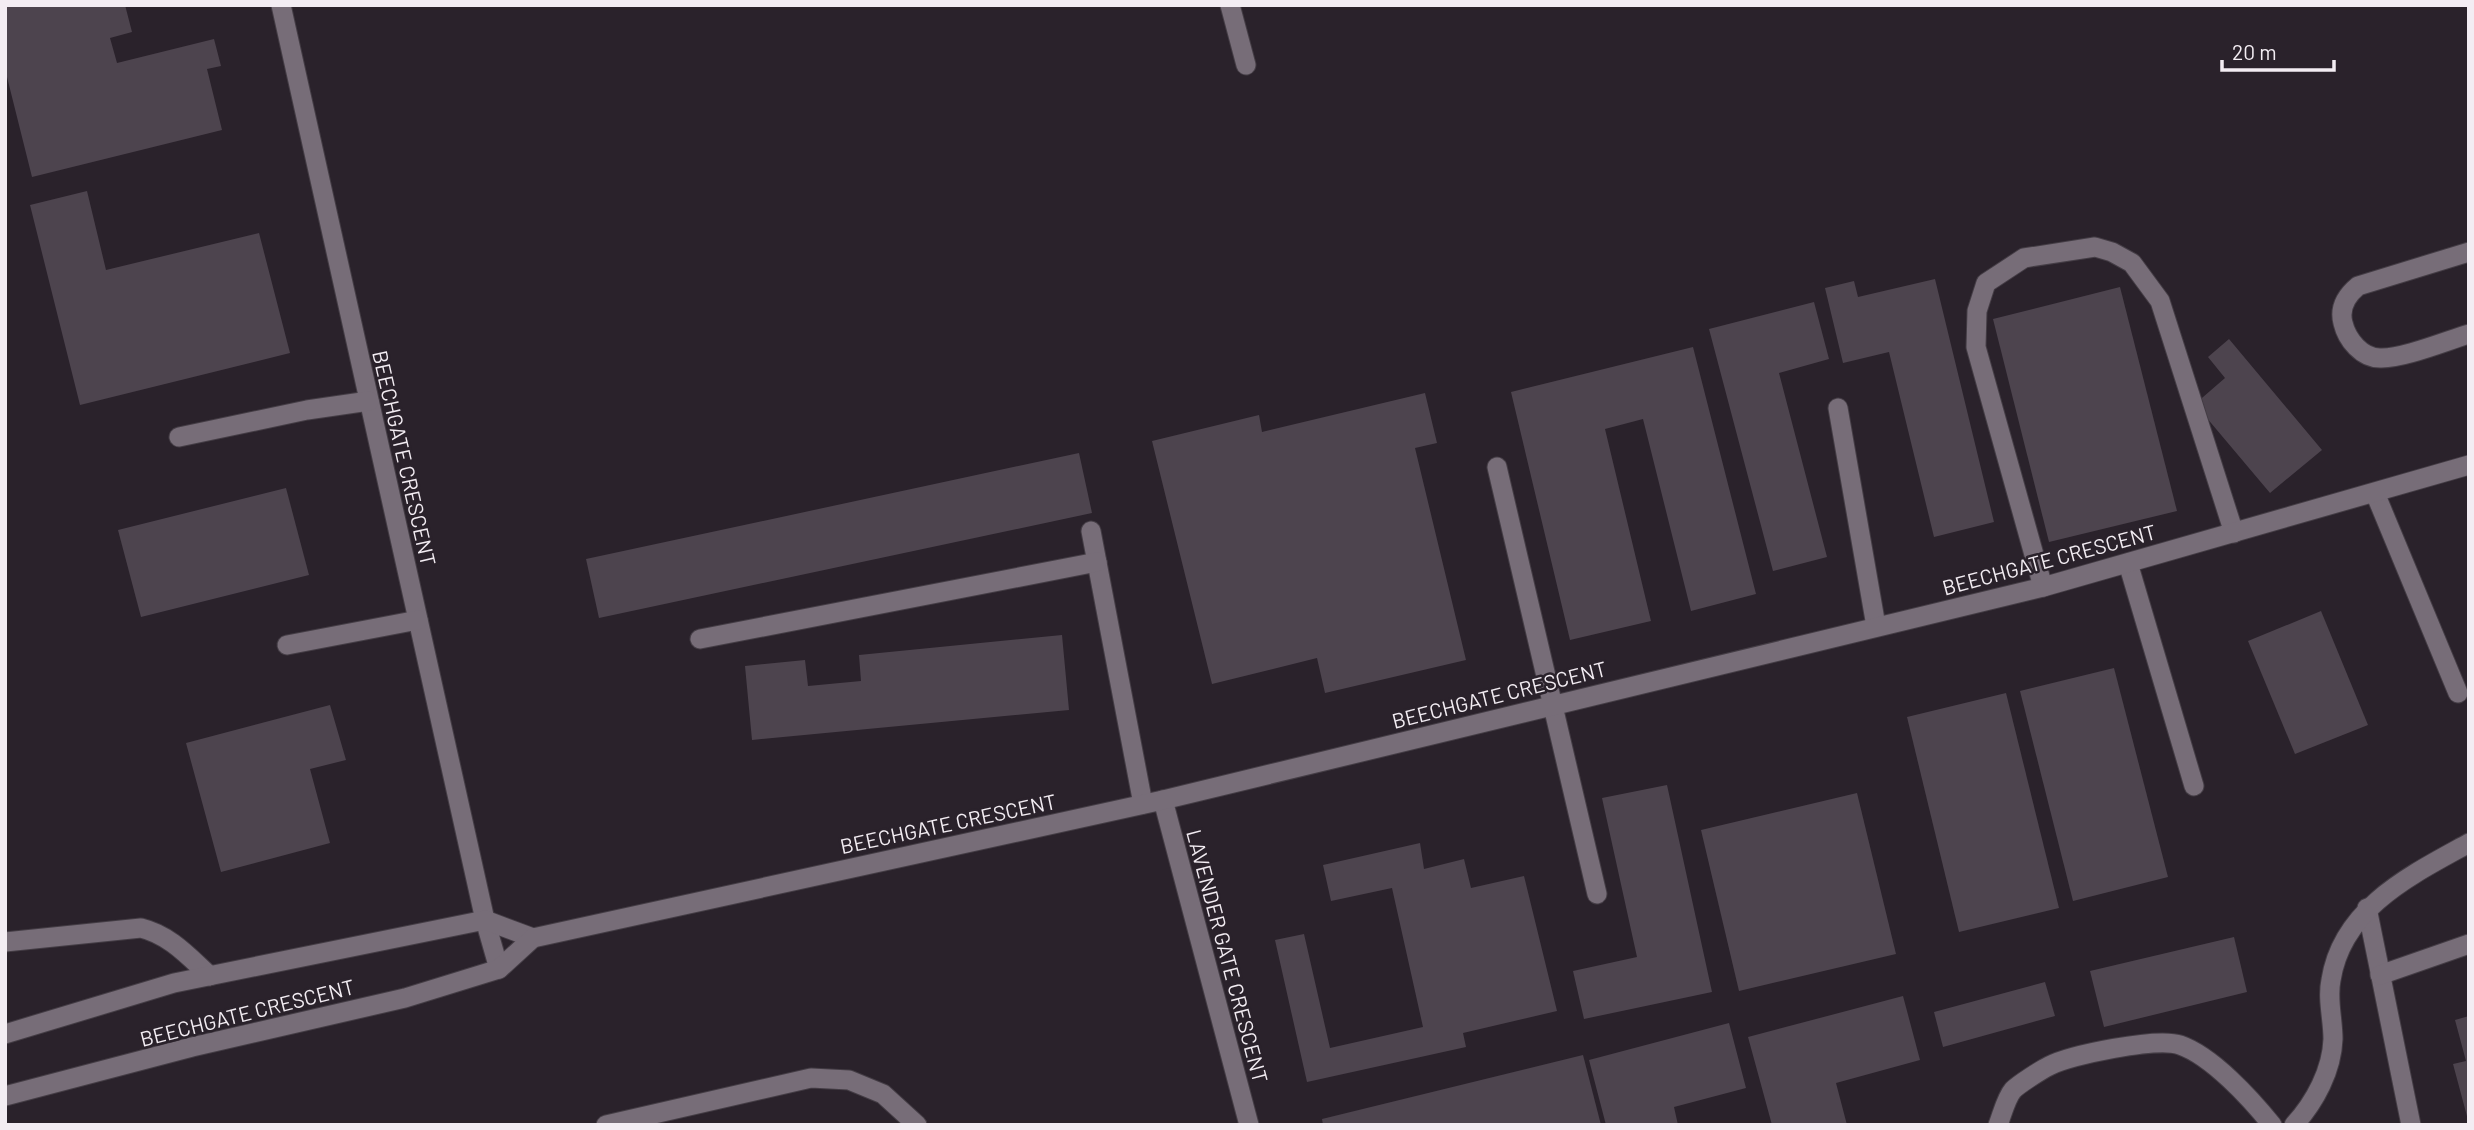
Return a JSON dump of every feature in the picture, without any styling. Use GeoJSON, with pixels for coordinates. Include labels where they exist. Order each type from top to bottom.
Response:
{"type":"FeatureCollection","features":[{"type":"Feature","properties":{"kind":"lane","name":"BEECHGATE CRESCENT"},"geometry":{"type":"LineString","coordinates":[[281,5],[485,920],[499,970]]}},
{"type":"Feature","properties":{"kind":"lane"},"geometry":{"type":"LineString","coordinates":[[1230,5],[1246,65]]}},
{"type":"Feature","properties":{"kind":"lane"},"geometry":{"type":"LineString","coordinates":[[2043,587],[1976,347],[1977,311],[1986,284],[2024,258],[2095,247],[2112,252],[2132,263],[2161,301],[2234,533]]}},
{"type":"Feature","properties":{"kind":"lane"},"geometry":{"type":"LineString","coordinates":[[2469,252],[2358,286],[2343,304],[2341,314],[2350,340],[2368,355],[2379,359],[2469,334]]}},
{"type":"Feature","properties":{"kind":"lane"},"geometry":{"type":"LineString","coordinates":[[179,437],[307,410],[369,401]]}},
{"type":"Feature","properties":{"kind":"lane"},"geometry":{"type":"LineString","coordinates":[[1838,408],[1877,626]]}},
{"type":"Feature","properties":{"kind":"lane","name":"BEECHGATE CRESCENT"},"geometry":{"type":"LineString","coordinates":[[5,1096],[192,1048],[405,998],[499,970],[533,938],[1153,802],[2043,587],[2469,465]]}},
{"type":"Feature","properties":{"kind":"lane"},"geometry":{"type":"LineString","coordinates":[[1497,467],[1597,894]]}},
{"type":"Feature","properties":{"kind":"lane"},"geometry":{"type":"LineString","coordinates":[[2375,493],[2458,693]]}},
{"type":"Feature","properties":{"kind":"lane","name":"LAVENDER GATE CRESCENT"},"geometry":{"type":"LineString","coordinates":[[1091,531],[1153,802],[1249,1125]]}},
{"type":"Feature","properties":{"kind":"lane"},"geometry":{"type":"LineString","coordinates":[[700,639],[1097,562]]}},
{"type":"Feature","properties":{"kind":"lane"},"geometry":{"type":"LineString","coordinates":[[2128,563],[2194,786]]}},
{"type":"Feature","properties":{"kind":"lane"},"geometry":{"type":"LineString","coordinates":[[287,646],[418,620]]}},
{"type":"Feature","properties":{"kind":"lane"},"geometry":{"type":"LineString","coordinates":[[2294,1125],[2306,1112],[2324,1081],[2333,1042],[2330,979],[2341,946],[2367,908],[2420,870],[2469,843]]}},
{"type":"Feature","properties":{"kind":"lane"},"geometry":{"type":"LineString","coordinates":[[2367,908],[2411,1125]]}},
{"type":"Feature","properties":{"kind":"lane","name":"BEECHGATE CRESCENT"},"geometry":{"type":"LineString","coordinates":[[5,1034],[174,983],[485,920]]}},
{"type":"Feature","properties":{"kind":"lane"},"geometry":{"type":"LineString","coordinates":[[485,920],[533,938]]}},
{"type":"Feature","properties":{"kind":"lane"},"geometry":{"type":"LineString","coordinates":[[5,942],[141,928],[169,939],[211,976]]}},
{"type":"Feature","properties":{"kind":"lane"},"geometry":{"type":"LineString","coordinates":[[2380,975],[2469,944]]}},
{"type":"Feature","properties":{"kind":"lane"},"geometry":{"type":"LineString","coordinates":[[1998,1125],[2013,1090],[2050,1066],[2108,1050],[2151,1044],[2178,1044],[2200,1055],[2250,1098],[2272,1125]]}},
{"type":"Feature","properties":{"kind":"lane"},"geometry":{"type":"LineString","coordinates":[[606,1125],[811,1078],[849,1080],[883,1094],[917,1125]]}},
{"type":"Feature","properties":{"kind":"building"},"geometry":{"type":"Polygon","coordinates":[[[5,5],[125,5],[132,32],[110,38],[117,63],[214,39],[221,66],[207,69],[222,130],[32,177],[5,69],[5,5]]]}},
{"type":"Feature","properties":{"kind":"building"},"geometry":{"type":"Polygon","coordinates":[[[87,191],[106,270],[259,233],[290,353],[80,405],[30,205],[87,191]]]}},
{"type":"Feature","properties":{"kind":"building"},"geometry":{"type":"Polygon","coordinates":[[[1935,279],[1994,522],[1934,537],[1889,352],[1843,363],[1825,288],[1854,281],[1858,297],[1935,279]]]}},
{"type":"Feature","properties":{"kind":"building"},"geometry":{"type":"Polygon","coordinates":[[[2120,287],[2177,511],[2049,542],[1993,319],[2120,287]]]}},
{"type":"Feature","properties":{"kind":"building"},"geometry":{"type":"Polygon","coordinates":[[[1814,302],[1829,359],[1779,373],[1827,557],[1773,571],[1709,329],[1814,302]]]}},
{"type":"Feature","properties":{"kind":"building"},"geometry":{"type":"Polygon","coordinates":[[[2229,339],[2322,450],[2270,493],[2195,404],[2225,378],[2208,357],[2229,339]]]}},
{"type":"Feature","properties":{"kind":"building"},"geometry":{"type":"Polygon","coordinates":[[[1693,347],[1756,594],[1691,611],[1643,419],[1605,429],[1651,621],[1570,640],[1511,392],[1693,347]]]}},
{"type":"Feature","properties":{"kind":"building"},"geometry":{"type":"Polygon","coordinates":[[[1425,393],[1437,443],[1415,448],[1466,660],[1325,693],[1317,658],[1212,684],[1152,441],[1259,415],[1262,432],[1425,393]]]}},
{"type":"Feature","properties":{"kind":"building"},"geometry":{"type":"Polygon","coordinates":[[[1079,453],[1092,513],[599,618],[586,559],[1079,453]]]}},
{"type":"Feature","properties":{"kind":"building"},"geometry":{"type":"Polygon","coordinates":[[[286,488],[309,575],[141,617],[118,530],[286,488]]]}},
{"type":"Feature","properties":{"kind":"building"},"geometry":{"type":"Polygon","coordinates":[[[2321,611],[2368,725],[2295,754],[2248,641],[2321,611]]]}},
{"type":"Feature","properties":{"kind":"building"},"geometry":{"type":"Polygon","coordinates":[[[1062,635],[1069,710],[752,740],[745,666],[805,660],[808,686],[861,681],[859,655],[1062,635]]]}},
{"type":"Feature","properties":{"kind":"building"},"geometry":{"type":"Polygon","coordinates":[[[2114,668],[2168,877],[2073,901],[2020,691],[2114,668]]]}},
{"type":"Feature","properties":{"kind":"building"},"geometry":{"type":"Polygon","coordinates":[[[2006,693],[2059,908],[1959,932],[1907,717],[2006,693]]]}},
{"type":"Feature","properties":{"kind":"building"},"geometry":{"type":"Polygon","coordinates":[[[330,705],[346,760],[310,769],[330,843],[221,872],[186,743],[330,705]]]}},
{"type":"Feature","properties":{"kind":"building"},"geometry":{"type":"Polygon","coordinates":[[[1667,785],[1712,992],[1584,1019],[1573,971],[1637,957],[1602,798],[1667,785]]]}},
{"type":"Feature","properties":{"kind":"building"},"geometry":{"type":"Polygon","coordinates":[[[1857,793],[1896,954],[1739,991],[1701,830],[1857,793]]]}},
{"type":"Feature","properties":{"kind":"building"},"geometry":{"type":"Polygon","coordinates":[[[1420,843],[1424,869],[1464,859],[1471,888],[1524,876],[1557,1011],[1463,1033],[1466,1047],[1307,1082],[1275,940],[1304,934],[1330,1048],[1423,1027],[1392,888],[1331,901],[1323,865],[1420,843]]]}},
{"type":"Feature","properties":{"kind":"building"},"geometry":{"type":"Polygon","coordinates":[[[2234,937],[2247,992],[2104,1027],[2090,971],[2234,937]]]}},
{"type":"Feature","properties":{"kind":"building"},"geometry":{"type":"Polygon","coordinates":[[[2045,982],[2055,1016],[1943,1047],[1934,1012],[2045,982]]]}},
{"type":"Feature","properties":{"kind":"building"},"geometry":{"type":"Polygon","coordinates":[[[1903,996],[1920,1060],[1836,1083],[1847,1125],[1772,1125],[1748,1037],[1903,996]]]}},
{"type":"Feature","properties":{"kind":"building"},"geometry":{"type":"Polygon","coordinates":[[[2469,1016],[2468,1120],[2453,1064],[2466,1061],[2455,1020],[2469,1016]]]}},
{"type":"Feature","properties":{"kind":"building"},"geometry":{"type":"Polygon","coordinates":[[[1729,1023],[1746,1088],[1674,1107],[1678,1125],[1606,1125],[1589,1060],[1729,1023]]]}},
{"type":"Feature","properties":{"kind":"building"},"geometry":{"type":"Polygon","coordinates":[[[1583,1055],[1601,1125],[1323,1125],[1322,1119],[1583,1055]]]}}]}
